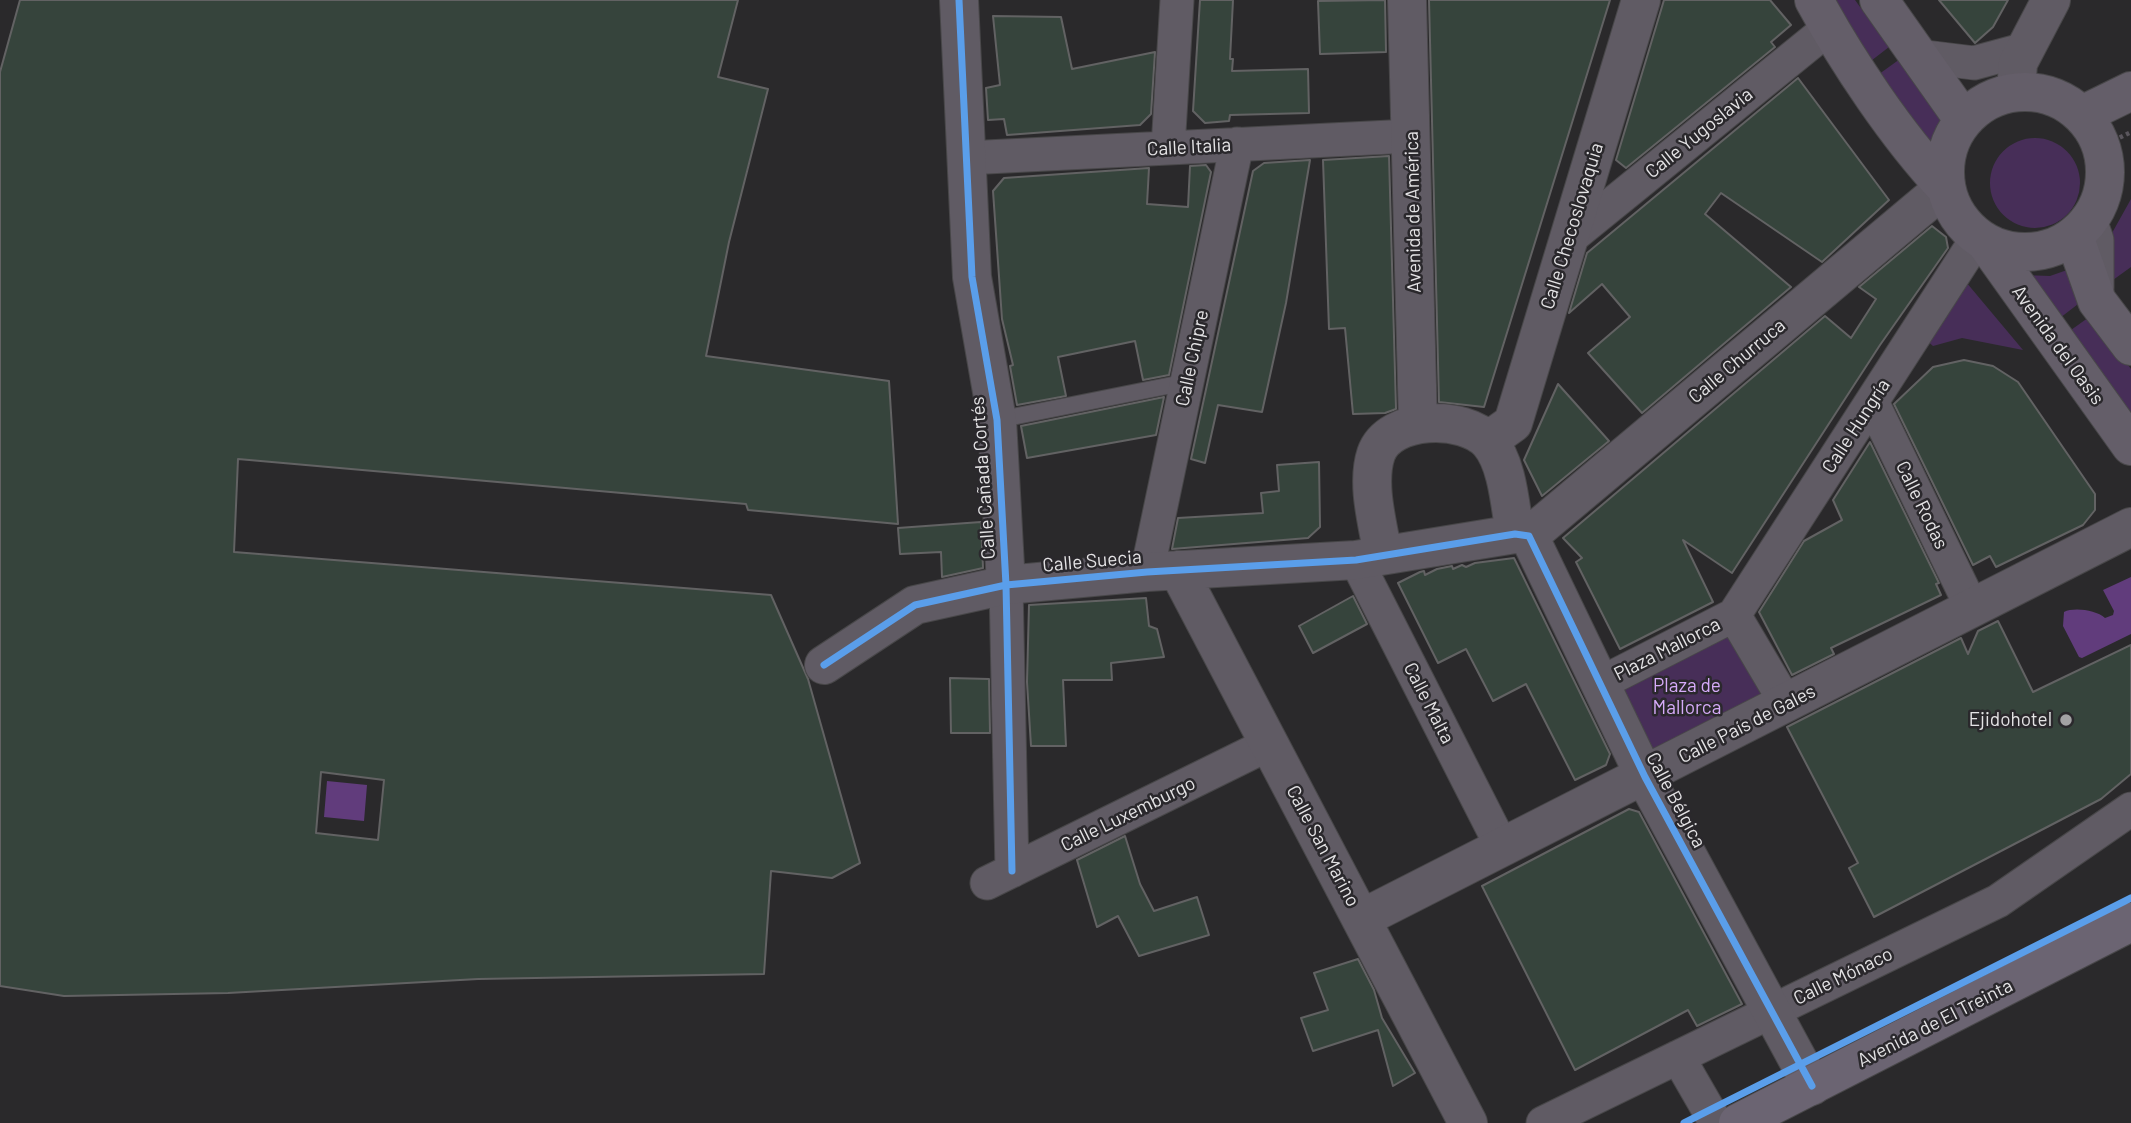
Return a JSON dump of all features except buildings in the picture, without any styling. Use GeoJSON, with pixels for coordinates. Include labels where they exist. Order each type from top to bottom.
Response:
{"type":"FeatureCollection","features":[{"type":"Feature","properties":{"kind":"main road"},"geometry":{"type":"LineString","coordinates":[[1879,0],[1963,119]]}},
{"type":"Feature","properties":{"kind":"main road"},"geometry":{"type":"LineString","coordinates":[[1821,14],[1921,161],[1945,187]]}},
{"type":"Feature","properties":{"kind":"main road"},"geometry":{"type":"LineString","coordinates":[[2110,149],[2063,100],[2040,93],[2017,92],[1979,106],[1963,119],[1951,140],[1944,163],[1945,187],[1953,209],[1966,228],[1982,240],[2008,251],[2032,253],[2057,248],[2082,228],[2131,90]]}},
{"type":"Feature","properties":{"kind":"main road"},"geometry":{"type":"LineString","coordinates":[[2082,228],[2098,301],[2131,346]]}},
{"type":"Feature","properties":{"kind":"main road","name":"Avenida del Oasis"},"geometry":{"type":"LineString","coordinates":[[1982,240],[2131,446]]}},
{"type":"Feature","properties":{"kind":"main road","name":"Avenida de El Treinta"},"geometry":{"type":"LineString","coordinates":[[1738,1123],[2131,922]]}},
{"type":"Feature","properties":{"kind":"street","name":"Calle Cañada Cortés"},"geometry":{"type":"LineString","coordinates":[[959,0],[972,277],[997,420],[1006,585],[1000,877]]}},
{"type":"Feature","properties":{"kind":"street"},"geometry":{"type":"LineString","coordinates":[[1168,148],[1177,0]]}},
{"type":"Feature","properties":{"kind":"street","name":"Avenida de América"},"geometry":{"type":"LineString","coordinates":[[1407,0],[1418,424]]}},
{"type":"Feature","properties":{"kind":"street","name":"Calle Checoslovaquia"},"geometry":{"type":"LineString","coordinates":[[1488,441],[1513,424],[1641,0]]}},
{"type":"Feature","properties":{"kind":"street"},"geometry":{"type":"LineString","coordinates":[[2017,92],[2018,63],[2051,0]]}},
{"type":"Feature","properties":{"kind":"street","name":"Calle Yugoslavia"},"geometry":{"type":"LineString","coordinates":[[1569,239],[1821,14]]}},
{"type":"Feature","properties":{"kind":"street"},"geometry":{"type":"LineString","coordinates":[[1917,56],[1974,63],[2025,49]]}},
{"type":"Feature","properties":{"kind":"street","name":"Calle Italia"},"geometry":{"type":"LineString","coordinates":[[966,158],[1411,136]]}},
{"type":"Feature","properties":{"kind":"street","name":"Calle Chipre"},"geometry":{"type":"LineString","coordinates":[[1162,571],[1187,382],[1237,144]]}},
{"type":"Feature","properties":{"kind":"street","name":"Calle Churruca"},"geometry":{"type":"LineString","coordinates":[[1522,535],[1945,187]]}},
{"type":"Feature","properties":{"kind":"street","name":"Calle Hungría"},"geometry":{"type":"LineString","coordinates":[[1734,615],[1872,402],[1982,240]]}},
{"type":"Feature","properties":{"kind":"street","name":"Calle Rodas"},"geometry":{"type":"LineString","coordinates":[[1872,402],[1972,608]]}},
{"type":"Feature","properties":{"kind":"street"},"geometry":{"type":"LineString","coordinates":[[1370,557],[1372,477],[1377,451],[1395,435],[1418,424],[1443,422],[1467,428],[1488,441]]}},
{"type":"Feature","properties":{"kind":"street","name":"Calle Bélgica"},"geometry":{"type":"LineString","coordinates":[[1488,441],[1499,461],[1522,535],[1601,682],[1644,777],[1812,1086]]}},
{"type":"Feature","properties":{"kind":"street","name":"Calle País de Gales"},"geometry":{"type":"LineString","coordinates":[[1361,919],[2131,527]]}},
{"type":"Feature","properties":{"kind":"street","name":"Calle Suecia"},"geometry":{"type":"LineString","coordinates":[[824,665],[915,605],[1006,585],[1370,557],[1522,535]]}},
{"type":"Feature","properties":{"kind":"street","name":"Calle Malta"},"geometry":{"type":"LineString","coordinates":[[1370,557],[1502,847]]}},
{"type":"Feature","properties":{"kind":"street","name":"Calle San Marino"},"geometry":{"type":"LineString","coordinates":[[1162,571],[1269,744],[1468,1123]]}},
{"type":"Feature","properties":{"kind":"street"},"geometry":{"type":"LineString","coordinates":[[1734,615],[1786,703]]}},
{"type":"Feature","properties":{"kind":"street","name":"Plaza Mallorca"},"geometry":{"type":"LineString","coordinates":[[1601,682],[1734,615]]}},
{"type":"Feature","properties":{"kind":"street","name":"Calle Luxemburgo"},"geometry":{"type":"LineString","coordinates":[[1000,877],[1269,744]]}},
{"type":"Feature","properties":{"kind":"street","name":"Calle Mónaco"},"geometry":{"type":"LineString","coordinates":[[1543,1123],[1998,901],[2131,809]]}},
{"type":"Feature","properties":{"kind":"street"},"geometry":{"type":"LineString","coordinates":[[1678,1057],[1716,1123]]}},
{"type":"Feature","properties":{"kind":"lane"},"geometry":{"type":"LineString","coordinates":[[997,420],[1187,382]]}},
{"type":"Feature","properties":{"kind":"green space"},"geometry":{"type":"Polygon","coordinates":[[[1825,0],[1855,0],[1889,47],[1867,64],[1825,0]]]}},
{"type":"Feature","properties":{"kind":"green space"},"geometry":{"type":"Polygon","coordinates":[[[1900,59],[1951,129],[1942,145],[1938,163],[1875,77],[1900,59]]]}},
{"type":"Feature","properties":{"kind":"green space"},"geometry":{"type":"Polygon","coordinates":[[[2035,138],[2052,142],[2067,151],[2076,166],[2080,183],[2076,200],[2067,215],[2052,224],[2035,228],[2018,224],[2003,215],[1994,200],[1990,183],[1994,166],[2003,151],[2018,142],[2035,138]]]}},
{"type":"Feature","properties":{"kind":"green space"},"geometry":{"type":"Polygon","coordinates":[[[2131,199],[2131,267],[2106,285],[2107,242],[2131,199]]]}},
{"type":"Feature","properties":{"kind":"green space"},"geometry":{"type":"Polygon","coordinates":[[[2070,269],[2082,301],[2056,321],[2022,275],[2050,276],[2070,269]]]}},
{"type":"Feature","properties":{"kind":"green space"},"geometry":{"type":"Polygon","coordinates":[[[1966,282],[2023,350],[1962,338],[1933,346],[1925,339],[1966,282]]]}},
{"type":"Feature","properties":{"kind":"green space"},"geometry":{"type":"Polygon","coordinates":[[[2092,315],[2131,369],[2131,427],[2064,335],[2092,315]]]}},
{"type":"Feature","properties":{"kind":"green space","name":"Plaza de Mallorca"},"geometry":{"type":"Polygon","coordinates":[[[1734,615],[1786,703],[1645,777],[1601,683],[1734,615]]]}},
{"type":"Feature","properties":{"kind":"shaded area"},"geometry":{"type":"Polygon","coordinates":[[[2131,577],[2131,634],[2082,658],[2079,657],[2063,626],[2064,612],[2085,610],[2105,618],[2113,615],[2114,611],[2103,590],[2131,577]]]}},
{"type":"Feature","properties":{"kind":"shaded area"},"geometry":{"type":"Polygon","coordinates":[[[327,781],[367,785],[364,821],[324,817],[327,781]]]}},
{"type":"Feature","properties":{"kind":"cycle path"},"geometry":{"type":"LineString","coordinates":[[959,0],[972,277],[997,420],[1006,585],[1012,871]]}},
{"type":"Feature","properties":{"kind":"cycle path"},"geometry":{"type":"LineString","coordinates":[[824,665],[915,605],[1006,585],[1147,572],[1356,560],[1515,534],[1529,536],[1645,777],[1812,1086]]}},
{"type":"Feature","properties":{"kind":"cycle path"},"geometry":{"type":"LineString","coordinates":[[1684,1123],[2131,898]]}},
{"type":"Feature","properties":{"kind":"place","name":"Ejidohotel"},"geometry":{"type":"Point","coordinates":[2066,720]}}]}
